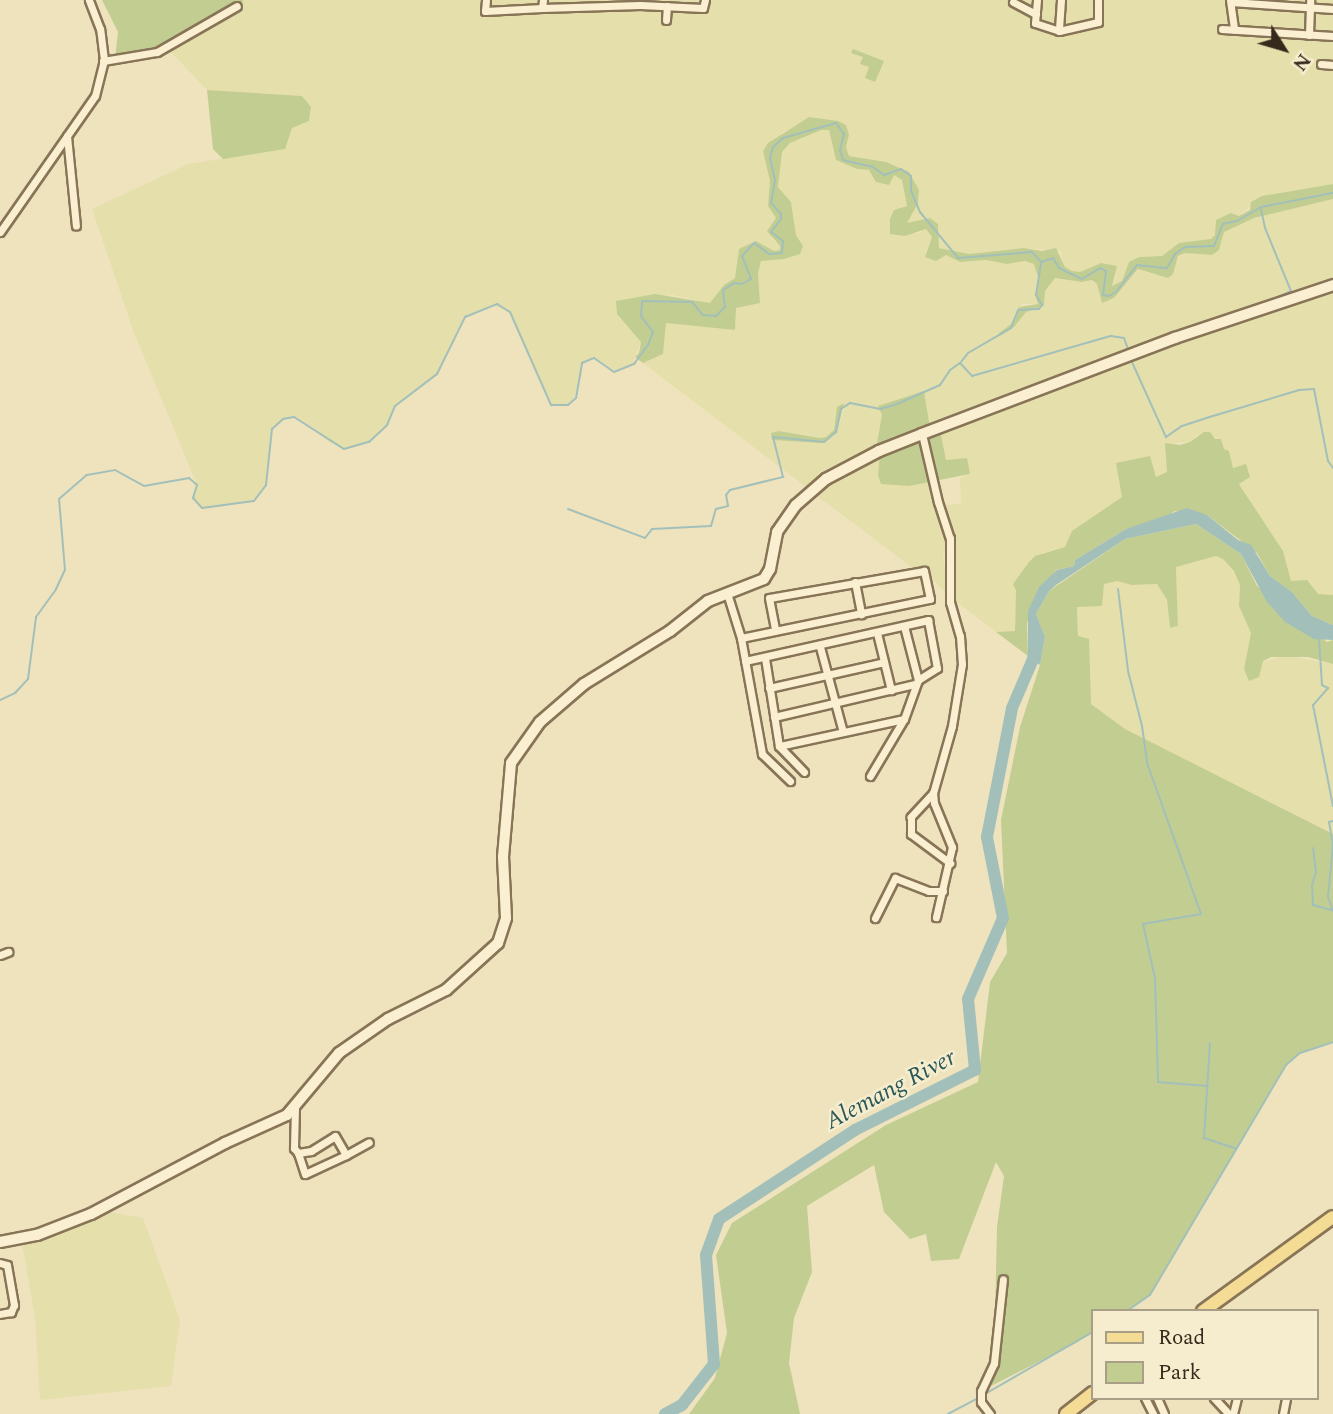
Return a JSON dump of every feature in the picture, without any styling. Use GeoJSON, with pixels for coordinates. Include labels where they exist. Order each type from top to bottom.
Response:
{"type":"FeatureCollection","features":[{"type":"Feature","properties":{"kind":"main road"},"geometry":{"type":"LineString","coordinates":[[1206,1309],[1333,1217]]}},
{"type":"Feature","properties":{"kind":"main road"},"geometry":{"type":"LineString","coordinates":[[1066,1414],[1092,1394]]}},
{"type":"Feature","properties":{"kind":"street"},"geometry":{"type":"LineString","coordinates":[[0,232],[95,96],[103,61],[100,29],[89,0]]}},
{"type":"Feature","properties":{"kind":"street"},"geometry":{"type":"LineString","coordinates":[[486,0],[485,11],[522,9],[543,4],[640,3],[703,8],[705,0]]}},
{"type":"Feature","properties":{"kind":"street"},"geometry":{"type":"LineString","coordinates":[[522,9],[523,0]]}},
{"type":"Feature","properties":{"kind":"street"},"geometry":{"type":"LineString","coordinates":[[1037,0],[1035,23],[1059,31],[1098,22],[1098,0]]}},
{"type":"Feature","properties":{"kind":"street"},"geometry":{"type":"LineString","coordinates":[[1059,31],[1061,0]]}},
{"type":"Feature","properties":{"kind":"street"},"geometry":{"type":"LineString","coordinates":[[1012,1],[1036,14]]}},
{"type":"Feature","properties":{"kind":"street"},"geometry":{"type":"LineString","coordinates":[[1234,30],[1231,1],[1310,4],[1333,9]]}},
{"type":"Feature","properties":{"kind":"street"},"geometry":{"type":"LineString","coordinates":[[1309,34],[1310,4]]}},
{"type":"Feature","properties":{"kind":"street"},"geometry":{"type":"LineString","coordinates":[[103,61],[157,52],[237,6]]}},
{"type":"Feature","properties":{"kind":"street"},"geometry":{"type":"LineString","coordinates":[[666,20],[667,6]]}},
{"type":"Feature","properties":{"kind":"street"},"geometry":{"type":"LineString","coordinates":[[1222,29],[1333,36]]}},
{"type":"Feature","properties":{"kind":"street"},"geometry":{"type":"LineString","coordinates":[[1321,64],[1333,65]]}},
{"type":"Feature","properties":{"kind":"street"},"geometry":{"type":"LineString","coordinates":[[67,135],[76,226]]}},
{"type":"Feature","properties":{"kind":"street"},"geometry":{"type":"LineString","coordinates":[[0,1242],[37,1235],[91,1214],[225,1143],[287,1115],[339,1053],[388,1018],[446,990],[498,943],[506,918],[503,857],[511,763],[540,722],[584,684],[670,631],[708,601],[767,575],[777,533],[796,505],[818,485],[879,451],[922,434],[1175,338],[1333,285]]}},
{"type":"Feature","properties":{"kind":"street"},"geometry":{"type":"LineString","coordinates":[[922,434],[938,502],[950,538],[950,602],[961,649],[952,726],[933,793],[934,803],[951,841],[950,863],[936,917]]}},
{"type":"Feature","properties":{"kind":"street"},"geometry":{"type":"LineString","coordinates":[[741,638],[930,599],[924,571],[769,598],[775,630]]}},
{"type":"Feature","properties":{"kind":"street"},"geometry":{"type":"LineString","coordinates":[[855,582],[861,614]]}},
{"type":"Feature","properties":{"kind":"street"},"geometry":{"type":"LineString","coordinates":[[727,593],[741,638],[762,754],[790,781]]}},
{"type":"Feature","properties":{"kind":"street"},"geometry":{"type":"LineString","coordinates":[[745,661],[820,647],[928,620],[937,668],[916,682],[774,717]]}},
{"type":"Feature","properties":{"kind":"street"},"geometry":{"type":"LineString","coordinates":[[870,776],[904,719],[916,682],[904,626]]}},
{"type":"Feature","properties":{"kind":"street"},"geometry":{"type":"LineString","coordinates":[[877,632],[891,690]]}},
{"type":"Feature","properties":{"kind":"street"},"geometry":{"type":"LineString","coordinates":[[820,647],[843,732]]}},
{"type":"Feature","properties":{"kind":"street"},"geometry":{"type":"LineString","coordinates":[[765,658],[779,746],[804,772]]}},
{"type":"Feature","properties":{"kind":"street"},"geometry":{"type":"LineString","coordinates":[[769,688],[884,662]]}},
{"type":"Feature","properties":{"kind":"street"},"geometry":{"type":"LineString","coordinates":[[779,746],[904,719]]}},
{"type":"Feature","properties":{"kind":"street"},"geometry":{"type":"LineString","coordinates":[[933,793],[911,817],[911,834],[950,863]]}},
{"type":"Feature","properties":{"kind":"street"},"geometry":{"type":"LineString","coordinates":[[875,918],[895,878],[929,891],[943,891]]}},
{"type":"Feature","properties":{"kind":"street"},"geometry":{"type":"LineString","coordinates":[[295,1106],[294,1147],[305,1174],[369,1142]]}},
{"type":"Feature","properties":{"kind":"street"},"geometry":{"type":"LineString","coordinates":[[298,1153],[311,1151],[335,1136],[346,1155]]}},
{"type":"Feature","properties":{"kind":"street"},"geometry":{"type":"LineString","coordinates":[[0,1263],[7,1265],[14,1305],[11,1312],[0,1314]]}},
{"type":"Feature","properties":{"kind":"street"},"geometry":{"type":"LineString","coordinates":[[990,1414],[981,1402],[981,1391],[994,1363],[1003,1279]]}},
{"type":"Feature","properties":{"kind":"street"},"geometry":{"type":"LineString","coordinates":[[1216,1400],[1229,1414]]}},
{"type":"Feature","properties":{"kind":"shaded area"},"geometry":{"type":"Polygon","coordinates":[[[244,0],[1333,0],[1333,184],[1262,196],[1239,216],[1231,213],[1211,240],[1179,243],[1162,256],[1139,257],[1126,269],[1122,281],[1112,286],[1116,275],[1108,264],[1101,263],[1080,272],[1072,271],[1065,267],[1060,251],[1024,248],[969,254],[939,248],[938,224],[931,219],[907,224],[907,219],[918,203],[919,190],[909,172],[887,162],[849,156],[846,147],[849,135],[838,121],[809,117],[782,133],[763,151],[770,181],[768,206],[776,218],[771,238],[780,246],[780,250],[774,251],[756,241],[735,278],[724,285],[710,304],[673,295],[636,297],[617,314],[641,342],[632,365],[616,371],[595,359],[582,363],[582,375],[573,400],[566,405],[551,405],[510,312],[494,306],[465,317],[435,376],[395,406],[387,425],[369,442],[345,449],[329,442],[316,429],[295,417],[283,419],[273,428],[266,483],[254,501],[202,508],[193,498],[197,485],[133,330],[92,209],[188,164],[284,149],[291,128],[310,121],[311,107],[302,96],[207,90],[166,47],[244,0]]]}},
{"type":"Feature","properties":{"kind":"shaded area"},"geometry":{"type":"Polygon","coordinates":[[[821,130],[829,130],[836,160],[856,169],[894,174],[902,180],[907,206],[894,210],[917,234],[926,229],[932,237],[926,251],[946,255],[960,262],[986,260],[1007,264],[1025,261],[1035,264],[1039,280],[1035,294],[1038,304],[1023,304],[1016,310],[1011,324],[999,333],[1020,319],[1026,312],[1044,306],[1045,291],[1055,278],[1082,282],[1091,280],[1097,284],[1102,303],[1114,298],[1139,269],[1155,275],[1185,253],[1212,255],[1222,242],[1223,232],[1254,218],[1333,199],[1333,282],[930,428],[924,391],[887,403],[876,449],[810,490],[643,363],[663,354],[666,323],[735,330],[736,308],[760,302],[758,273],[761,261],[784,259],[803,246],[796,235],[791,202],[778,187],[782,152],[790,143],[821,130]],[[837,407],[834,431],[826,437],[819,439],[779,431],[772,440],[821,443],[837,432],[844,408],[837,407]]]}},
{"type":"Feature","properties":{"kind":"shaded area"},"geometry":{"type":"Polygon","coordinates":[[[1333,288],[1333,595],[1318,594],[1291,581],[1283,551],[1239,483],[1246,465],[1233,468],[1229,451],[1224,449],[1221,439],[1197,435],[1190,442],[1174,443],[1167,473],[1156,477],[1150,456],[1122,497],[1072,531],[1065,547],[1042,553],[1013,584],[1016,590],[1015,631],[996,632],[953,599],[951,561],[942,506],[961,503],[960,478],[970,474],[946,460],[940,430],[1091,376],[1162,346],[1333,288]]]}},
{"type":"Feature","properties":{"kind":"shaded area"},"geometry":{"type":"Polygon","coordinates":[[[880,453],[878,475],[909,486],[930,481],[948,542],[948,552],[943,554],[949,596],[924,571],[910,566],[813,493],[880,453]]]}},
{"type":"Feature","properties":{"kind":"shaded area"},"geometry":{"type":"Polygon","coordinates":[[[1216,556],[1223,559],[1234,571],[1240,585],[1239,606],[1251,633],[1244,669],[1284,655],[1333,664],[1333,834],[1126,730],[1091,704],[1089,651],[1078,637],[1077,607],[1102,605],[1104,584],[1117,581],[1132,585],[1157,584],[1167,600],[1170,628],[1178,626],[1176,567],[1216,556]]]}},
{"type":"Feature","properties":{"kind":"shaded area"},"geometry":{"type":"Polygon","coordinates":[[[109,1212],[143,1218],[180,1320],[171,1386],[40,1400],[35,1318],[21,1238],[53,1235],[109,1212]]]}},
{"type":"Feature","properties":{"kind":"green space"},"geometry":{"type":"Polygon","coordinates":[[[102,0],[244,0],[157,52],[115,59],[118,32],[102,0]]]}},
{"type":"Feature","properties":{"kind":"green space"},"geometry":{"type":"Polygon","coordinates":[[[853,49],[884,61],[875,82],[865,78],[869,67],[860,64],[863,57],[851,53],[853,49]]]}},
{"type":"Feature","properties":{"kind":"green space"},"geometry":{"type":"Polygon","coordinates":[[[207,90],[302,96],[311,107],[309,121],[292,128],[285,149],[223,159],[213,149],[207,90]]]}},
{"type":"Feature","properties":{"kind":"green space"},"geometry":{"type":"Polygon","coordinates":[[[809,117],[838,121],[846,125],[849,135],[846,147],[849,156],[886,162],[909,172],[919,190],[918,203],[907,223],[930,218],[938,224],[939,248],[969,254],[1024,248],[1042,251],[1056,248],[1065,267],[1072,271],[1080,272],[1101,263],[1117,266],[1112,286],[1122,281],[1129,262],[1139,257],[1162,256],[1179,243],[1211,239],[1215,235],[1216,220],[1231,213],[1239,216],[1250,210],[1251,202],[1262,196],[1333,184],[1333,199],[1254,218],[1224,232],[1219,250],[1212,255],[1185,253],[1178,256],[1173,274],[1168,278],[1138,269],[1114,298],[1102,303],[1097,284],[1092,280],[1082,282],[1055,278],[1045,291],[1044,306],[1026,312],[1014,327],[1000,336],[999,333],[1011,324],[1019,307],[1038,304],[1035,294],[1039,280],[1034,264],[1025,261],[1007,264],[986,260],[960,262],[946,255],[936,261],[925,257],[932,237],[926,229],[905,236],[890,234],[890,219],[894,210],[907,206],[902,180],[894,175],[889,185],[876,182],[869,170],[857,169],[836,160],[829,130],[821,130],[790,143],[782,152],[778,187],[791,202],[796,235],[803,246],[800,254],[761,261],[758,273],[760,303],[736,308],[735,330],[666,323],[663,354],[643,363],[635,357],[639,353],[641,342],[617,314],[616,301],[655,294],[710,303],[724,285],[735,278],[739,249],[756,241],[774,251],[780,250],[780,246],[767,231],[776,218],[768,206],[770,181],[763,151],[768,143],[809,117]]]}},
{"type":"Feature","properties":{"kind":"green space"},"geometry":{"type":"Polygon","coordinates":[[[924,391],[930,428],[876,449],[882,415],[878,406],[924,391]]]}},
{"type":"Feature","properties":{"kind":"green space"},"geometry":{"type":"Polygon","coordinates":[[[844,403],[837,432],[821,443],[772,440],[771,433],[779,431],[826,437],[834,430],[837,407],[844,403]]]}},
{"type":"Feature","properties":{"kind":"green space"},"geometry":{"type":"Polygon","coordinates":[[[940,430],[946,460],[967,458],[970,474],[909,486],[881,484],[878,475],[880,453],[940,430]]]}},
{"type":"Feature","properties":{"kind":"green space"},"geometry":{"type":"Polygon","coordinates":[[[1204,432],[1210,432],[1215,439],[1221,439],[1224,449],[1229,451],[1233,468],[1246,464],[1250,477],[1239,484],[1283,551],[1291,581],[1307,580],[1318,594],[1333,595],[1333,625],[1312,616],[1292,592],[1270,576],[1257,553],[1207,515],[1175,511],[1164,518],[1126,529],[1075,560],[1074,566],[1056,570],[1027,623],[1028,656],[996,632],[1015,631],[1016,590],[1013,584],[1029,562],[1035,556],[1065,547],[1072,531],[1122,497],[1116,463],[1150,456],[1156,477],[1167,472],[1165,443],[1180,445],[1190,442],[1204,432]]]}},
{"type":"Feature","properties":{"kind":"green space"},"geometry":{"type":"Polygon","coordinates":[[[1196,524],[1241,554],[1257,586],[1327,642],[1333,640],[1333,664],[1308,657],[1271,657],[1263,661],[1259,677],[1249,681],[1244,669],[1251,633],[1239,606],[1240,585],[1234,571],[1223,559],[1216,556],[1176,567],[1178,626],[1170,628],[1167,600],[1157,584],[1132,585],[1117,581],[1104,584],[1102,606],[1077,607],[1078,636],[1089,639],[1091,704],[1125,729],[1333,834],[1333,1042],[1300,1053],[1286,1065],[1150,1295],[1131,1309],[1092,1309],[1092,1333],[1076,1343],[981,1391],[994,1363],[997,1227],[1004,1176],[996,1162],[959,1259],[931,1261],[926,1234],[910,1239],[884,1212],[874,1165],[807,1206],[812,1272],[794,1318],[789,1363],[800,1414],[689,1414],[715,1378],[727,1333],[716,1255],[732,1223],[886,1125],[978,1082],[990,982],[1007,953],[1001,820],[1020,727],[1040,665],[1045,637],[1036,614],[1049,591],[1125,539],[1196,524]]]}},
{"type":"Feature","properties":{"kind":"water"},"geometry":{"type":"Polygon","coordinates":[[[1187,508],[1207,515],[1238,540],[1251,545],[1270,576],[1292,592],[1312,616],[1333,625],[1333,640],[1314,639],[1285,622],[1267,602],[1241,554],[1196,524],[1125,539],[1056,585],[1049,591],[1036,614],[1045,637],[1040,665],[1028,656],[1028,611],[1039,587],[1057,570],[1074,566],[1075,560],[1126,529],[1187,508]]]}},
{"type":"Feature","properties":{"kind":"waterway"},"geometry":{"type":"LineString","coordinates":[[0,700],[15,693],[28,679],[36,617],[56,589],[65,570],[59,499],[87,475],[115,470],[144,486],[189,478],[197,485],[193,498],[202,508],[254,501],[266,485],[272,429],[283,419],[294,417],[344,449],[369,442],[387,425],[395,406],[437,374],[465,317],[497,304],[510,312],[551,405],[568,405],[576,398],[582,363],[594,358],[614,372],[634,364],[648,345],[653,332],[641,316],[642,301],[692,302],[703,315],[716,316],[725,307],[723,290],[734,283],[742,284],[751,279],[742,256],[754,243],[769,254],[782,253],[783,241],[771,232],[781,219],[781,214],[771,203],[775,180],[770,158],[773,147],[783,138],[836,123],[844,134],[840,150],[843,160],[873,167],[884,175],[901,169],[911,176],[911,191],[920,212],[958,258],[1032,252],[1041,262],[1053,258],[1059,268],[1082,279],[1100,268],[1106,271],[1103,295],[1109,296],[1116,292],[1137,265],[1167,268],[1175,254],[1185,247],[1214,246],[1223,224],[1237,221],[1261,207],[1333,193]]}},
{"type":"Feature","properties":{"kind":"waterway"},"geometry":{"type":"LineString","coordinates":[[1261,209],[1265,228],[1291,291],[1274,299]]}},
{"type":"Feature","properties":{"kind":"waterway"},"geometry":{"type":"LineString","coordinates":[[961,362],[968,353],[1011,328],[1018,310],[1039,309],[1042,305],[1036,295],[1041,262]]}},
{"type":"Feature","properties":{"kind":"waterway"},"geometry":{"type":"LineString","coordinates":[[1211,320],[1262,303]]}},
{"type":"Feature","properties":{"kind":"waterway"},"geometry":{"type":"LineString","coordinates":[[568,509],[645,538],[652,529],[711,526],[716,509],[728,506],[726,495],[730,490],[783,477],[773,437],[824,442],[836,432],[841,409],[850,403],[880,409],[897,404],[940,385],[950,370],[960,363],[972,376],[1111,336],[1124,338],[1129,352]]}},
{"type":"Feature","properties":{"kind":"waterway"},"geometry":{"type":"LineString","coordinates":[[1131,360],[1166,437],[1182,426],[1299,390],[1314,389],[1328,461],[1333,468]]}},
{"type":"Feature","properties":{"kind":"waterway"},"geometry":{"type":"LineString","coordinates":[[1118,589],[1128,671],[1142,726],[1147,763],[1201,914],[1143,924],[1155,978],[1158,1082],[1207,1086]]}},
{"type":"Feature","properties":{"kind":"waterway"},"geometry":{"type":"LineString","coordinates":[[1319,639],[1322,685],[1328,688],[1313,705],[1333,806]]}},
{"type":"Feature","properties":{"kind":"waterway","name":"Alemang River"},"geometry":{"type":"LineString","coordinates":[[665,1414],[682,1405],[714,1364],[706,1255],[719,1219],[855,1130],[975,1070],[968,999],[1003,918],[987,837],[1012,708],[1033,659],[1035,643]]}},
{"type":"Feature","properties":{"kind":"waterway"},"geometry":{"type":"LineString","coordinates":[[1333,821],[1329,822],[1333,845],[1328,897],[1333,911]]}},
{"type":"Feature","properties":{"kind":"waterway"},"geometry":{"type":"LineString","coordinates":[[1313,848],[1316,872],[1312,885],[1313,905],[1332,910]]}},
{"type":"Feature","properties":{"kind":"waterway"},"geometry":{"type":"LineString","coordinates":[[1130,1309],[1150,1295],[1286,1065],[1300,1053],[1333,1042]]}},
{"type":"Feature","properties":{"kind":"waterway"},"geometry":{"type":"LineString","coordinates":[[1210,1043],[1204,1138],[1235,1148]]}},
{"type":"Feature","properties":{"kind":"waterway"},"geometry":{"type":"LineString","coordinates":[[985,1394],[1092,1333]]}},
{"type":"Feature","properties":{"kind":"waterway"},"geometry":{"type":"LineString","coordinates":[[948,1414],[978,1398]]}}]}
